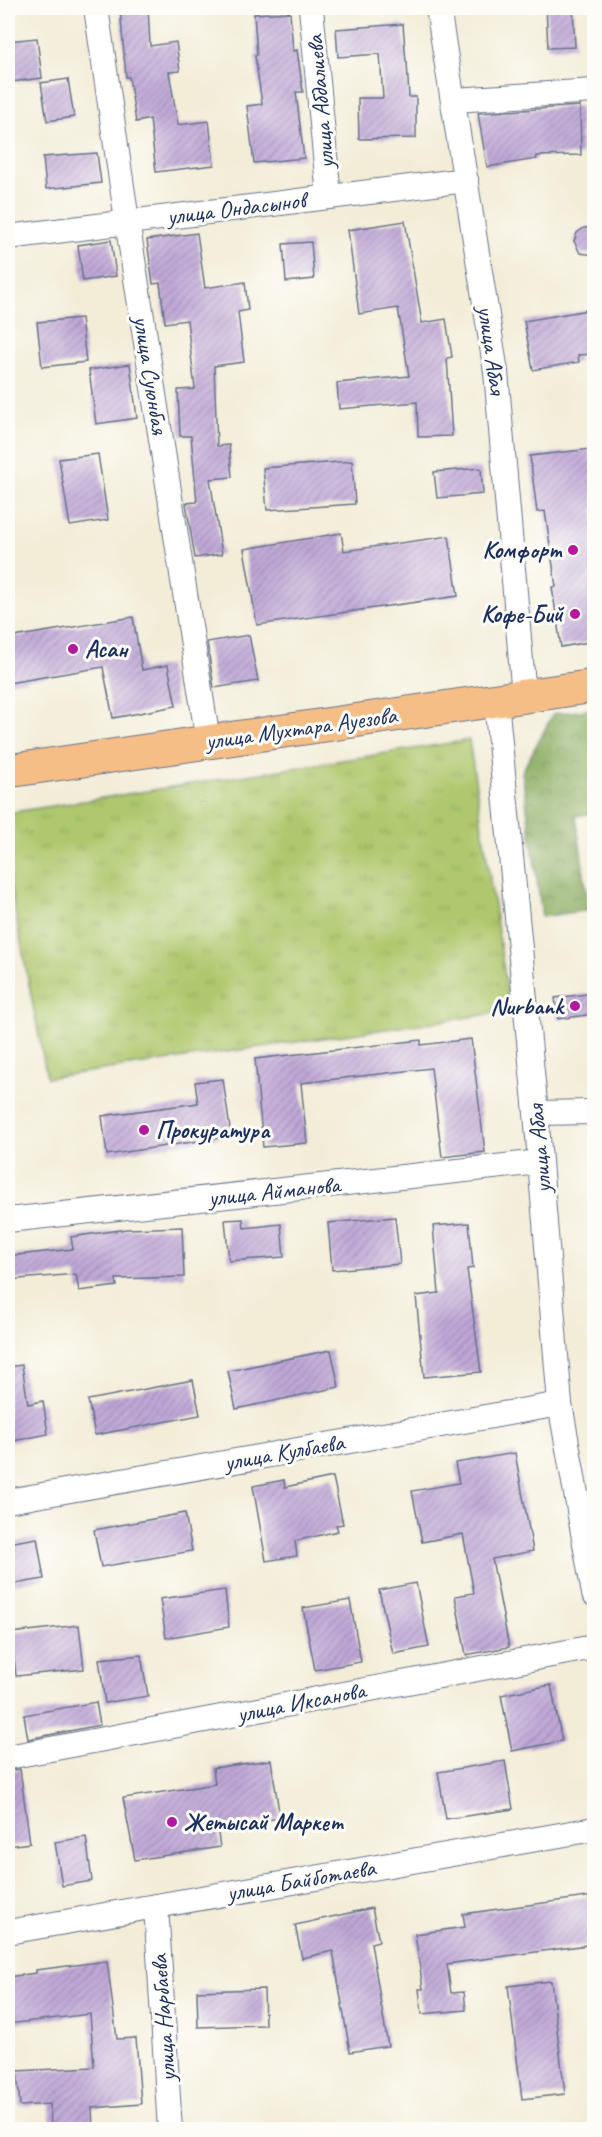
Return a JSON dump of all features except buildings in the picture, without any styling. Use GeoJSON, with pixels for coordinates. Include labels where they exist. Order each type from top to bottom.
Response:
{"type":"FeatureCollection","features":[{"type":"Feature","properties":{"kind":"main road","name":"улица Мухтара Ауезова"},"geometry":{"type":"LineString","coordinates":[[8,771],[594,686]]}},
{"type":"Feature","properties":{"kind":"street","name":"улица Суюнбая"},"geometry":{"type":"LineString","coordinates":[[96,8],[208,741]]}},
{"type":"Feature","properties":{"kind":"street","name":"улица Абдалиева"},"geometry":{"type":"LineString","coordinates":[[311,8],[329,197]]}},
{"type":"Feature","properties":{"kind":"street","name":"улица Абая"},"geometry":{"type":"LineString","coordinates":[[438,8],[496,372],[510,698],[536,1113],[560,1404],[594,1594]]}},
{"type":"Feature","properties":{"kind":"street"},"geometry":{"type":"LineString","coordinates":[[454,100],[594,91]]}},
{"type":"Feature","properties":{"kind":"street","name":"улица Ондасынов"},"geometry":{"type":"LineString","coordinates":[[8,237],[466,180]]}},
{"type":"Feature","properties":{"kind":"street"},"geometry":{"type":"LineString","coordinates":[[536,1113],[594,1112]]}},
{"type":"Feature","properties":{"kind":"street","name":"улица Айманова"},"geometry":{"type":"LineString","coordinates":[[8,1220],[540,1162]]}},
{"type":"Feature","properties":{"kind":"street","name":"улица Кулбаева"},"geometry":{"type":"LineString","coordinates":[[8,1501],[560,1404]]}},
{"type":"Feature","properties":{"kind":"street","name":"улица Иксанова"},"geometry":{"type":"LineString","coordinates":[[8,1757],[594,1647]]}},
{"type":"Feature","properties":{"kind":"street","name":"улица Байботаева"},"geometry":{"type":"LineString","coordinates":[[8,1932],[594,1829]]}},
{"type":"Feature","properties":{"kind":"street","name":"улица Нарбаева"},"geometry":{"type":"LineString","coordinates":[[156,1906],[170,2130]]}},
{"type":"Feature","properties":{"kind":"green space"},"geometry":{"type":"Polygon","coordinates":[[[594,709],[594,813],[576,816],[589,910],[542,917],[522,772],[553,714],[594,709]]]}},
{"type":"Feature","properties":{"kind":"green space"},"geometry":{"type":"Polygon","coordinates":[[[469,740],[510,1011],[47,1078],[8,875],[8,813],[469,740]]]}},
{"type":"Feature","properties":{"kind":"place","name":"Комфорт"},"geometry":{"type":"Point","coordinates":[573,550]}},
{"type":"Feature","properties":{"kind":"place","name":"Кофе-Бий"},"geometry":{"type":"Point","coordinates":[575,614]}},
{"type":"Feature","properties":{"kind":"place","name":"Асан"},"geometry":{"type":"Point","coordinates":[73,649]}},
{"type":"Feature","properties":{"kind":"place","name":"Nurbank"},"geometry":{"type":"Point","coordinates":[575,1006]}},
{"type":"Feature","properties":{"kind":"place","name":"Прокуратура"},"geometry":{"type":"Point","coordinates":[144,1130]}},
{"type":"Feature","properties":{"kind":"place","name":"Жетысай Маркет"},"geometry":{"type":"Point","coordinates":[172,1822]}}]}
